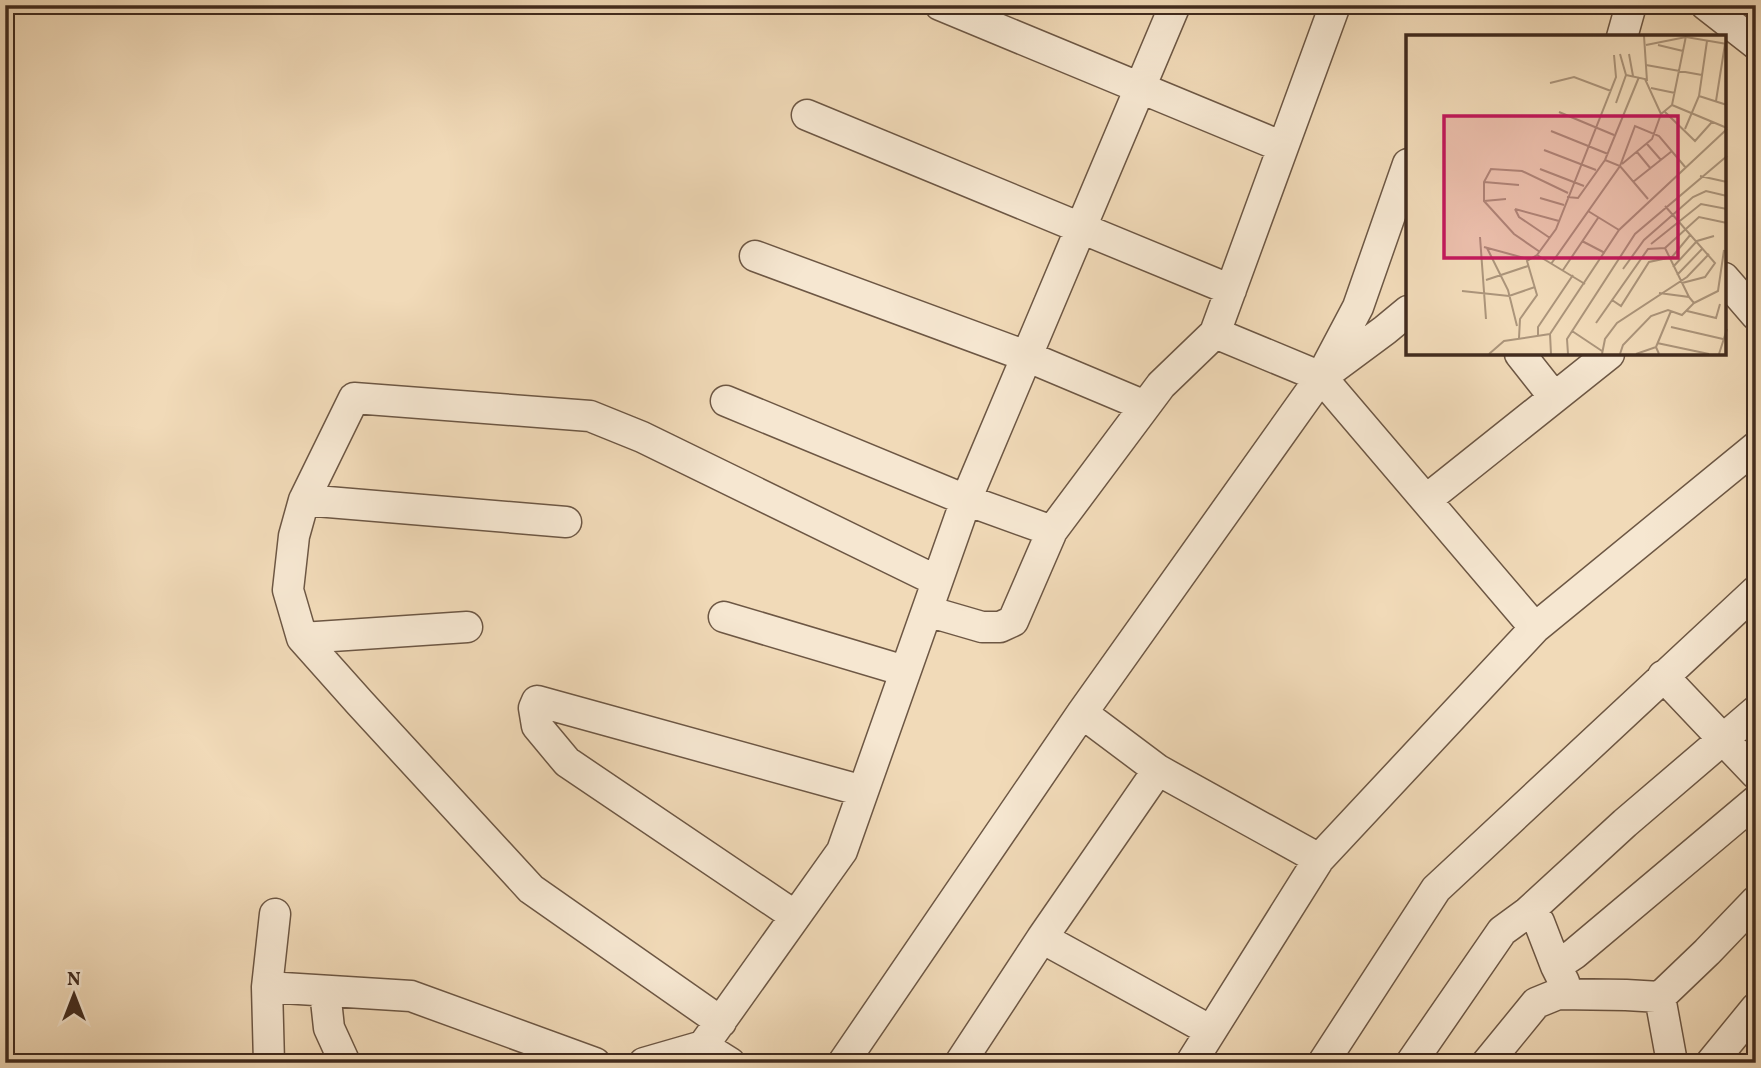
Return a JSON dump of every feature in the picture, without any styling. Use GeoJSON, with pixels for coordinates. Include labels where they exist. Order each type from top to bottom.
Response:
{"type":"FeatureCollection","features":[{"type":"Feature","properties":{"kind":"street"},"geometry":{"type":"LineString","coordinates":[[940,5],[1283,147]]}},
{"type":"Feature","properties":{"kind":"street"},"geometry":{"type":"LineString","coordinates":[[644,1063],[703,1046],[842,851],[966,499],[1175,5]]}},
{"type":"Feature","properties":{"kind":"street"},"geometry":{"type":"LineString","coordinates":[[928,611],[982,627],[1000,627],[1013,621],[1052,531],[1161,385],[1215,334],[1335,5]]}},
{"type":"Feature","properties":{"kind":"street"},"geometry":{"type":"LineString","coordinates":[[1623,35],[1631,5]]}},
{"type":"Feature","properties":{"kind":"street"},"geometry":{"type":"LineString","coordinates":[[1706,5],[1756,44]]}},
{"type":"Feature","properties":{"kind":"street"},"geometry":{"type":"LineString","coordinates":[[807,115],[1231,290]]}},
{"type":"Feature","properties":{"kind":"street"},"geometry":{"type":"LineString","coordinates":[[843,1063],[1082,713],[1321,377],[1358,307],[1406,170]]}},
{"type":"Feature","properties":{"kind":"street"},"geometry":{"type":"LineString","coordinates":[[755,256],[1026,356],[1145,406]]}},
{"type":"Feature","properties":{"kind":"street"},"geometry":{"type":"LineString","coordinates":[[1726,280],[1756,315]]}},
{"type":"Feature","properties":{"kind":"street"},"geometry":{"type":"LineString","coordinates":[[1321,377],[1406,313]]}},
{"type":"Feature","properties":{"kind":"street"},"geometry":{"type":"LineString","coordinates":[[1215,334],[1321,377],[1535,628]]}},
{"type":"Feature","properties":{"kind":"street"},"geometry":{"type":"LineString","coordinates":[[1521,355],[1554,397]]}},
{"type":"Feature","properties":{"kind":"street"},"geometry":{"type":"LineString","coordinates":[[1426,499],[1608,355]]}},
{"type":"Feature","properties":{"kind":"street"},"geometry":{"type":"LineString","coordinates":[[720,1021],[531,889],[302,638],[288,590],[294,536],[304,500],[354,398],[590,416],[642,437],[937,582]]}},
{"type":"Feature","properties":{"kind":"street"},"geometry":{"type":"LineString","coordinates":[[726,401],[966,499],[1052,531]]}},
{"type":"Feature","properties":{"kind":"street"},"geometry":{"type":"LineString","coordinates":[[1191,1063],[1319,859],[1535,628],[1756,447]]}},
{"type":"Feature","properties":{"kind":"street"},"geometry":{"type":"LineString","coordinates":[[304,500],[566,522]]}},
{"type":"Feature","properties":{"kind":"street"},"geometry":{"type":"LineString","coordinates":[[1323,1063],[1436,888],[1756,592]]}},
{"type":"Feature","properties":{"kind":"street"},"geometry":{"type":"LineString","coordinates":[[724,617],[905,671]]}},
{"type":"Feature","properties":{"kind":"street"},"geometry":{"type":"LineString","coordinates":[[302,638],[467,627]]}},
{"type":"Feature","properties":{"kind":"street"},"geometry":{"type":"LineString","coordinates":[[1663,676],[1756,774]]}},
{"type":"Feature","properties":{"kind":"street"},"geometry":{"type":"LineString","coordinates":[[795,916],[567,762],[537,726],[534,708],[537,701],[863,791]]}},
{"type":"Feature","properties":{"kind":"street"},"geometry":{"type":"LineString","coordinates":[[1411,1063],[1502,931],[1528,912],[1625,822],[1756,711]]}},
{"type":"Feature","properties":{"kind":"street"},"geometry":{"type":"LineString","coordinates":[[1082,713],[1158,770],[1319,859]]}},
{"type":"Feature","properties":{"kind":"street"},"geometry":{"type":"LineString","coordinates":[[960,1063],[1158,770]]}},
{"type":"Feature","properties":{"kind":"street"},"geometry":{"type":"LineString","coordinates":[[1556,966],[1574,954],[1756,801]]}},
{"type":"Feature","properties":{"kind":"street"},"geometry":{"type":"LineString","coordinates":[[1487,1063],[1536,1003],[1558,994],[1660,997],[1756,901]]}},
{"type":"Feature","properties":{"kind":"street"},"geometry":{"type":"LineString","coordinates":[[1528,912],[1539,922],[1556,966],[1571,994]]}},
{"type":"Feature","properties":{"kind":"street"},"geometry":{"type":"LineString","coordinates":[[269,1063],[267,988],[275,914]]}},
{"type":"Feature","properties":{"kind":"street"},"geometry":{"type":"LineString","coordinates":[[1042,938],[1211,1031]]}},
{"type":"Feature","properties":{"kind":"street"},"geometry":{"type":"LineString","coordinates":[[267,988],[411,996],[595,1063]]}},
{"type":"Feature","properties":{"kind":"street"},"geometry":{"type":"LineString","coordinates":[[324,991],[329,1028],[345,1063]]}},
{"type":"Feature","properties":{"kind":"street"},"geometry":{"type":"LineString","coordinates":[[1660,997],[1673,1063]]}},
{"type":"Feature","properties":{"kind":"street"},"geometry":{"type":"LineString","coordinates":[[1711,1063],[1756,1007]]}},
{"type":"Feature","properties":{"kind":"street"},"geometry":{"type":"LineString","coordinates":[[703,1046],[730,1063]]}}]}
